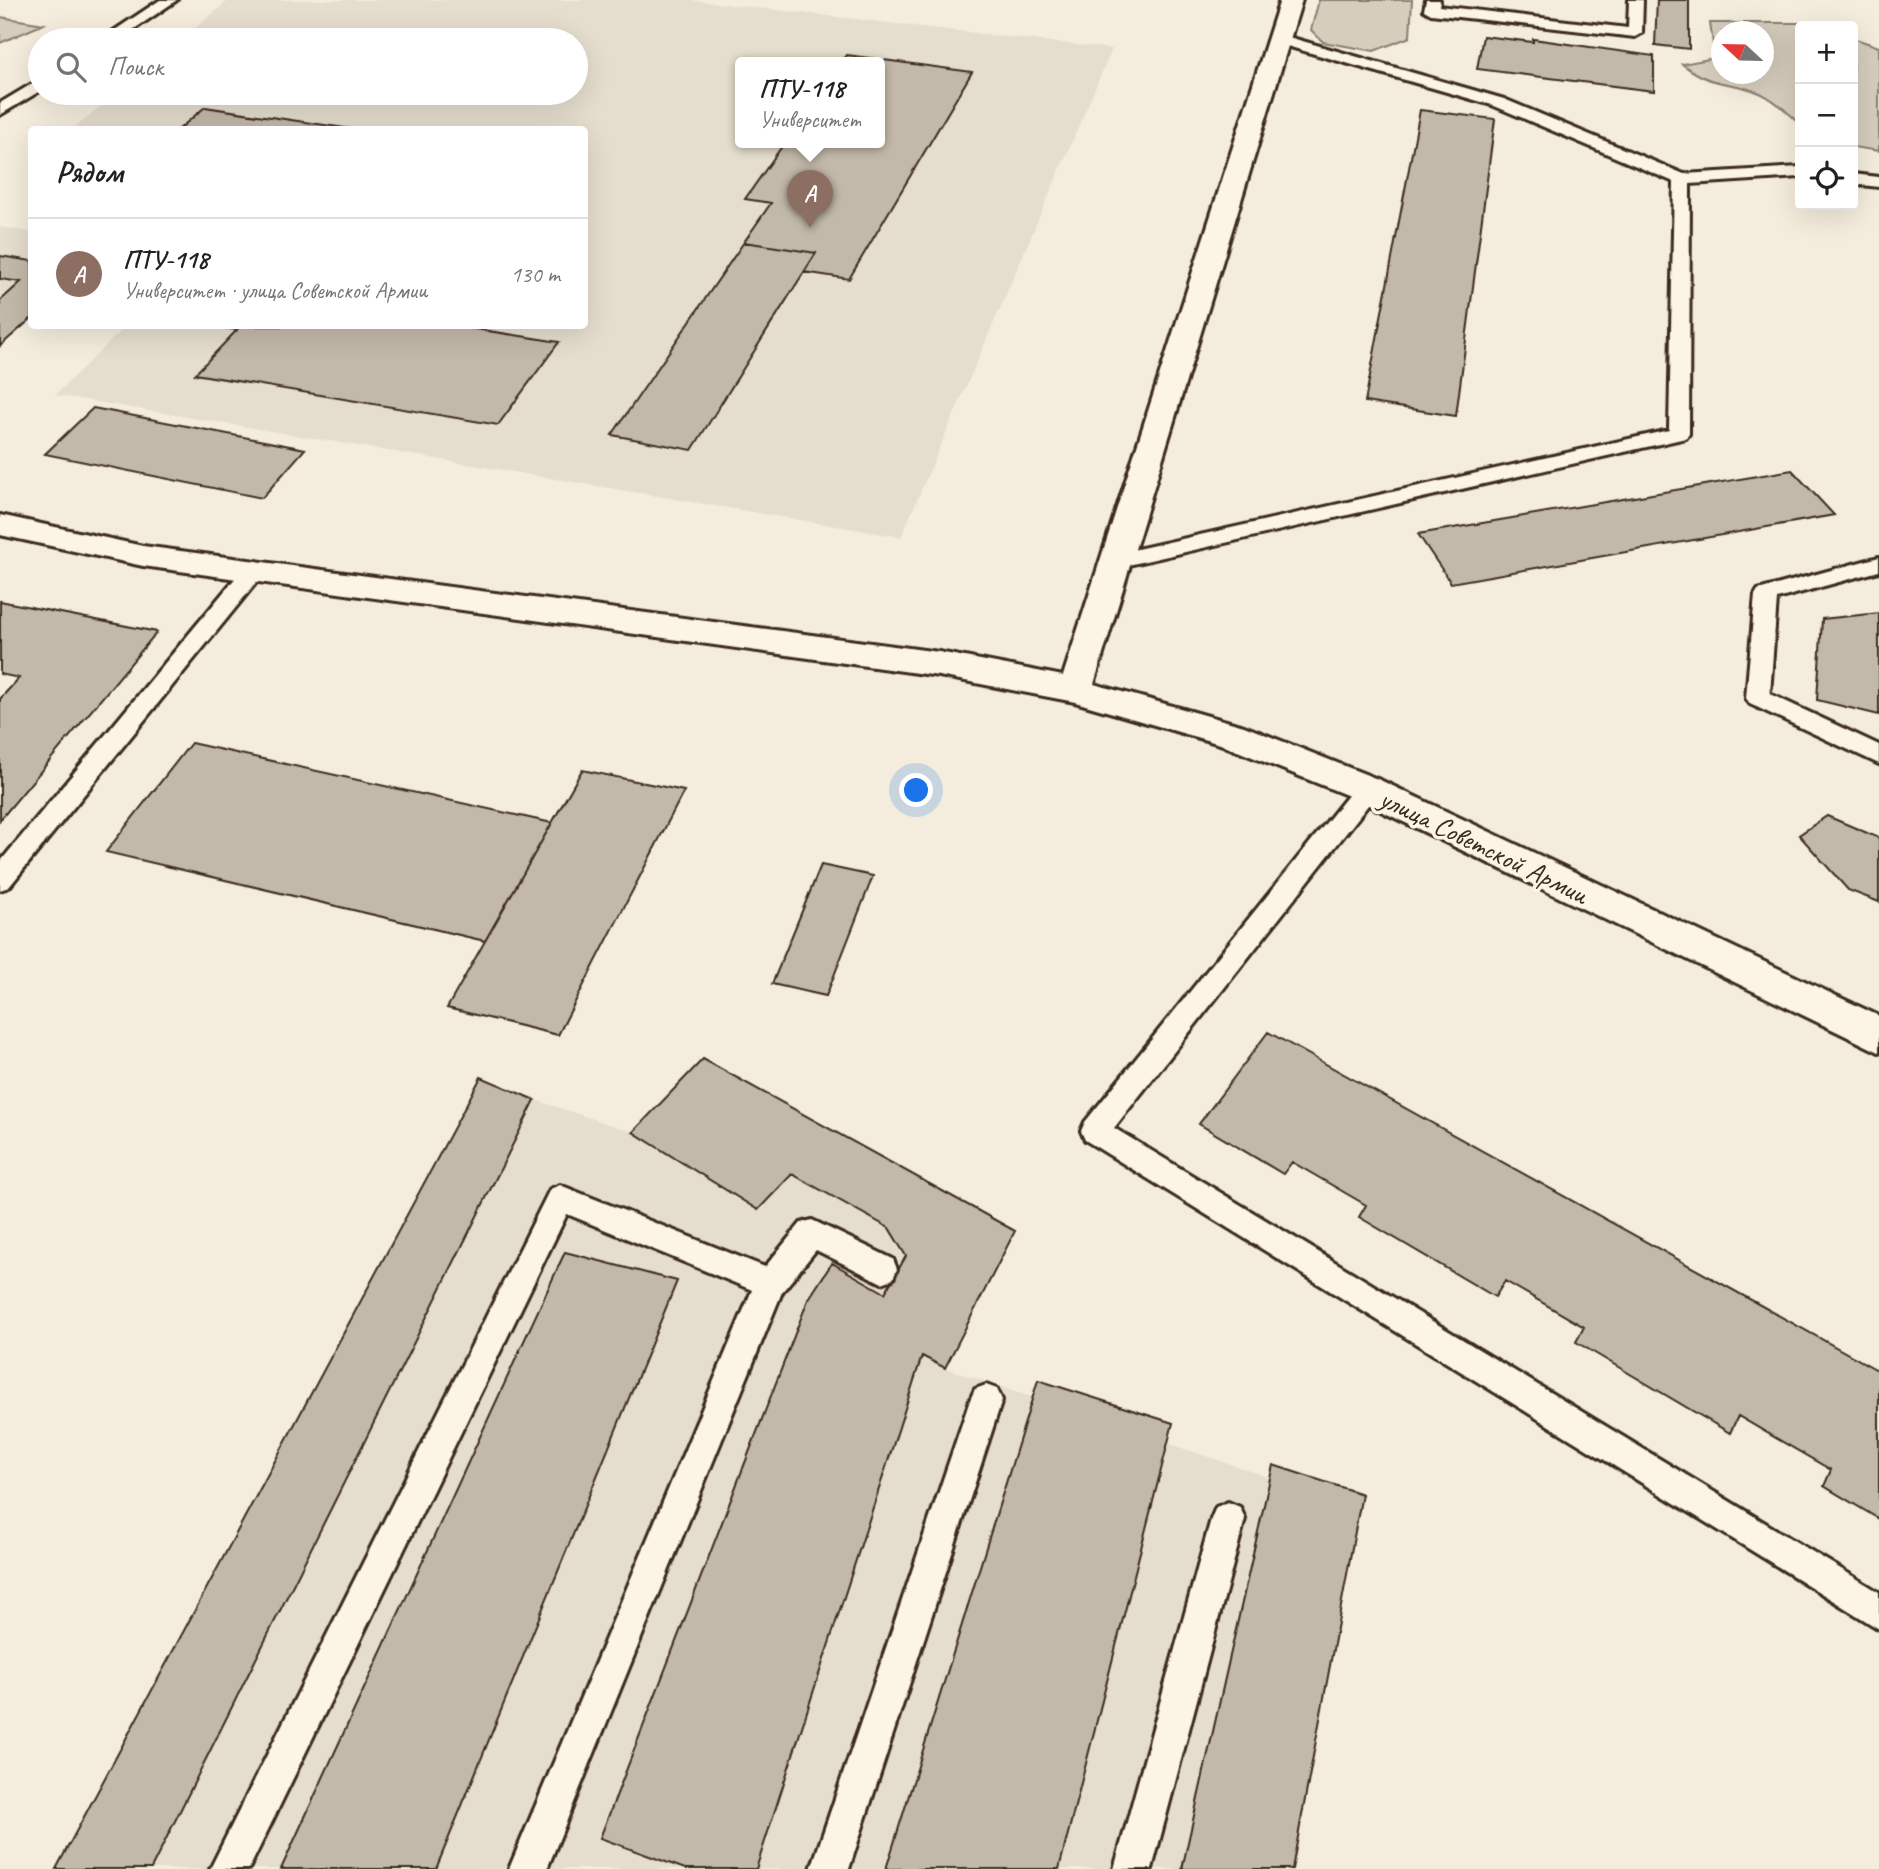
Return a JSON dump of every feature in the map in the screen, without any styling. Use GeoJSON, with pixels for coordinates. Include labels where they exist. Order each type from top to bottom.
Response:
{"type":"FeatureCollection","features":[{"type":"Feature","properties":{"kind":"street"},"geometry":{"type":"LineString","coordinates":[[1075,690],[1291,0]]}},
{"type":"Feature","properties":{"kind":"street","name":"улица Советской Армии"},"geometry":{"type":"LineString","coordinates":[[0,525],[143,556],[255,569],[939,664],[1075,690],[1232,735],[1367,789],[1879,1035]]}},
{"type":"Feature","properties":{"kind":"lane"},"geometry":{"type":"LineString","coordinates":[[127,28],[170,0]]}},
{"type":"Feature","properties":{"kind":"lane"},"geometry":{"type":"LineString","coordinates":[[1433,0],[1431,10],[1635,33],[1636,0]]}},
{"type":"Feature","properties":{"kind":"lane"},"geometry":{"type":"LineString","coordinates":[[1278,39],[1498,102],[1682,179],[1795,172]]}},
{"type":"Feature","properties":{"kind":"lane"},"geometry":{"type":"LineString","coordinates":[[0,110],[28,92]]}},
{"type":"Feature","properties":{"kind":"lane"},"geometry":{"type":"LineString","coordinates":[[1115,561],[1679,434],[1682,179]]}},
{"type":"Feature","properties":{"kind":"lane"},"geometry":{"type":"LineString","coordinates":[[1858,180],[1879,182]]}},
{"type":"Feature","properties":{"kind":"lane"},"geometry":{"type":"LineString","coordinates":[[1879,564],[1766,595],[1758,698],[1879,755]]}},
{"type":"Feature","properties":{"kind":"lane"},"geometry":{"type":"LineString","coordinates":[[0,880],[255,569]]}},
{"type":"Feature","properties":{"kind":"lane"},"geometry":{"type":"LineString","coordinates":[[1367,789],[1095,1131],[1879,1612]]}},
{"type":"Feature","properties":{"kind":"lane"},"geometry":{"type":"LineString","coordinates":[[229,1869],[560,1198],[770,1283]]}},
{"type":"Feature","properties":{"kind":"lane"},"geometry":{"type":"LineString","coordinates":[[528,1869],[770,1283],[812,1233],[882,1269]]}},
{"type":"Feature","properties":{"kind":"lane"},"geometry":{"type":"LineString","coordinates":[[830,1869],[986,1400]]}},
{"type":"Feature","properties":{"kind":"lane"},"geometry":{"type":"LineString","coordinates":[[1133,1869],[1228,1518]]}},
{"type":"Feature","properties":{"kind":"shaded area"},"geometry":{"type":"Polygon","coordinates":[[[229,0],[691,0],[1112,49],[901,537],[55,395],[123,329],[588,329],[588,126],[76,126],[102,105],[588,105],[588,28],[195,28],[229,0]]]}},
{"type":"Feature","properties":{"kind":"shaded area"},"geometry":{"type":"Polygon","coordinates":[[[1319,0],[1412,0],[1410,37],[1374,51],[1323,42],[1311,30],[1319,0]]]}},
{"type":"Feature","properties":{"kind":"shaded area"},"geometry":{"type":"Polygon","coordinates":[[[0,17],[44,24],[28,28],[28,31],[0,43],[0,17]]]}},
{"type":"Feature","properties":{"kind":"shaded area"},"geometry":{"type":"Polygon","coordinates":[[[1774,23],[1795,23],[1795,120],[1771,99],[1729,84],[1774,84],[1774,23]]]}},
{"type":"Feature","properties":{"kind":"shaded area"},"geometry":{"type":"Polygon","coordinates":[[[1858,40],[1879,47],[1879,151],[1858,148],[1858,40]]]}},
{"type":"Feature","properties":{"kind":"shaded area"},"geometry":{"type":"Polygon","coordinates":[[[1711,59],[1711,80],[1693,72],[1682,64],[1711,59]]]}},
{"type":"Feature","properties":{"kind":"shaded area"},"geometry":{"type":"Polygon","coordinates":[[[0,227],[28,231],[28,321],[0,346],[0,227]]]}},
{"type":"Feature","properties":{"kind":"shaded area"},"geometry":{"type":"Polygon","coordinates":[[[703,1059],[1015,1231],[945,1368],[1360,1508],[1280,1869],[56,1869],[481,1077],[535,1100],[633,1132],[703,1059]]]}},
{"type":"Feature","properties":{"kind":"building"},"geometry":{"type":"Polygon","coordinates":[[[1657,0],[1689,0],[1689,49],[1655,45],[1657,0]]]}},
{"type":"Feature","properties":{"kind":"building"},"geometry":{"type":"Polygon","coordinates":[[[1483,36],[1533,42],[1533,39],[1654,56],[1654,91],[1477,69],[1483,36]]]}},
{"type":"Feature","properties":{"kind":"building"},"geometry":{"type":"Polygon","coordinates":[[[885,60],[972,72],[849,279],[804,272],[816,253],[744,242],[771,203],[745,199],[781,148],[885,148],[885,60]]]}},
{"type":"Feature","properties":{"kind":"building"},"geometry":{"type":"Polygon","coordinates":[[[205,107],[331,126],[183,126],[205,107]]]}},
{"type":"Feature","properties":{"kind":"building"},"geometry":{"type":"Polygon","coordinates":[[[1420,110],[1495,119],[1456,416],[1365,402],[1420,110]]]}},
{"type":"Feature","properties":{"kind":"building"},"geometry":{"type":"Polygon","coordinates":[[[744,242],[816,253],[692,450],[612,435],[744,242]]]}},
{"type":"Feature","properties":{"kind":"building"},"geometry":{"type":"Polygon","coordinates":[[[0,256],[28,260],[28,322],[0,346],[0,301],[21,282],[0,279],[0,256]]]}},
{"type":"Feature","properties":{"kind":"building"},"geometry":{"type":"Polygon","coordinates":[[[231,329],[475,329],[559,342],[498,425],[195,374],[237,330],[231,329]]]}},
{"type":"Feature","properties":{"kind":"building"},"geometry":{"type":"Polygon","coordinates":[[[93,408],[305,449],[262,498],[45,454],[93,408]]]}},
{"type":"Feature","properties":{"kind":"building"},"geometry":{"type":"Polygon","coordinates":[[[1792,470],[1834,515],[1451,583],[1418,534],[1792,470]]]}},
{"type":"Feature","properties":{"kind":"building"},"geometry":{"type":"Polygon","coordinates":[[[0,601],[157,632],[0,820],[0,699],[19,678],[0,674],[0,601]]]}},
{"type":"Feature","properties":{"kind":"building"},"geometry":{"type":"Polygon","coordinates":[[[1879,613],[1879,715],[1817,700],[1822,619],[1879,613]]]}},
{"type":"Feature","properties":{"kind":"building"},"geometry":{"type":"Polygon","coordinates":[[[191,743],[552,823],[485,941],[106,852],[191,743]]]}},
{"type":"Feature","properties":{"kind":"building"},"geometry":{"type":"Polygon","coordinates":[[[582,770],[684,791],[558,1035],[447,1008],[582,770]]]}},
{"type":"Feature","properties":{"kind":"building"},"geometry":{"type":"Polygon","coordinates":[[[1827,816],[1879,838],[1879,902],[1848,890],[1799,835],[1827,816]]]}},
{"type":"Feature","properties":{"kind":"building"},"geometry":{"type":"Polygon","coordinates":[[[821,865],[873,876],[826,996],[772,984],[821,865]]]}},
{"type":"Feature","properties":{"kind":"building"},"geometry":{"type":"Polygon","coordinates":[[[1268,1032],[1879,1371],[1879,1519],[1824,1486],[1831,1470],[1738,1416],[1730,1433],[1576,1342],[1584,1327],[1505,1281],[1495,1297],[1359,1217],[1366,1205],[1292,1162],[1283,1174],[1199,1124],[1268,1032]]]}},
{"type":"Feature","properties":{"kind":"building"},"geometry":{"type":"Polygon","coordinates":[[[703,1059],[1015,1231],[945,1368],[922,1356],[756,1869],[685,1869],[600,1838],[808,1300],[832,1263],[885,1293],[906,1256],[889,1228],[792,1174],[758,1210],[633,1132],[703,1059]]]}},
{"type":"Feature","properties":{"kind":"building"},"geometry":{"type":"Polygon","coordinates":[[[481,1077],[535,1100],[151,1869],[56,1869],[481,1077]]]}},
{"type":"Feature","properties":{"kind":"building"},"geometry":{"type":"Polygon","coordinates":[[[565,1252],[677,1281],[436,1869],[281,1869],[565,1252]]]}},
{"type":"Feature","properties":{"kind":"building"},"geometry":{"type":"Polygon","coordinates":[[[1038,1380],[1173,1423],[1059,1869],[886,1869],[1038,1380]]]}},
{"type":"Feature","properties":{"kind":"building"},"geometry":{"type":"Polygon","coordinates":[[[1273,1465],[1362,1494],[1292,1869],[1182,1869],[1273,1465]]]}},
{"type":"Feature","properties":{"kind":"place","name":"ПТУ-118"},"geometry":{"type":"Point","coordinates":[810,228]}}]}
